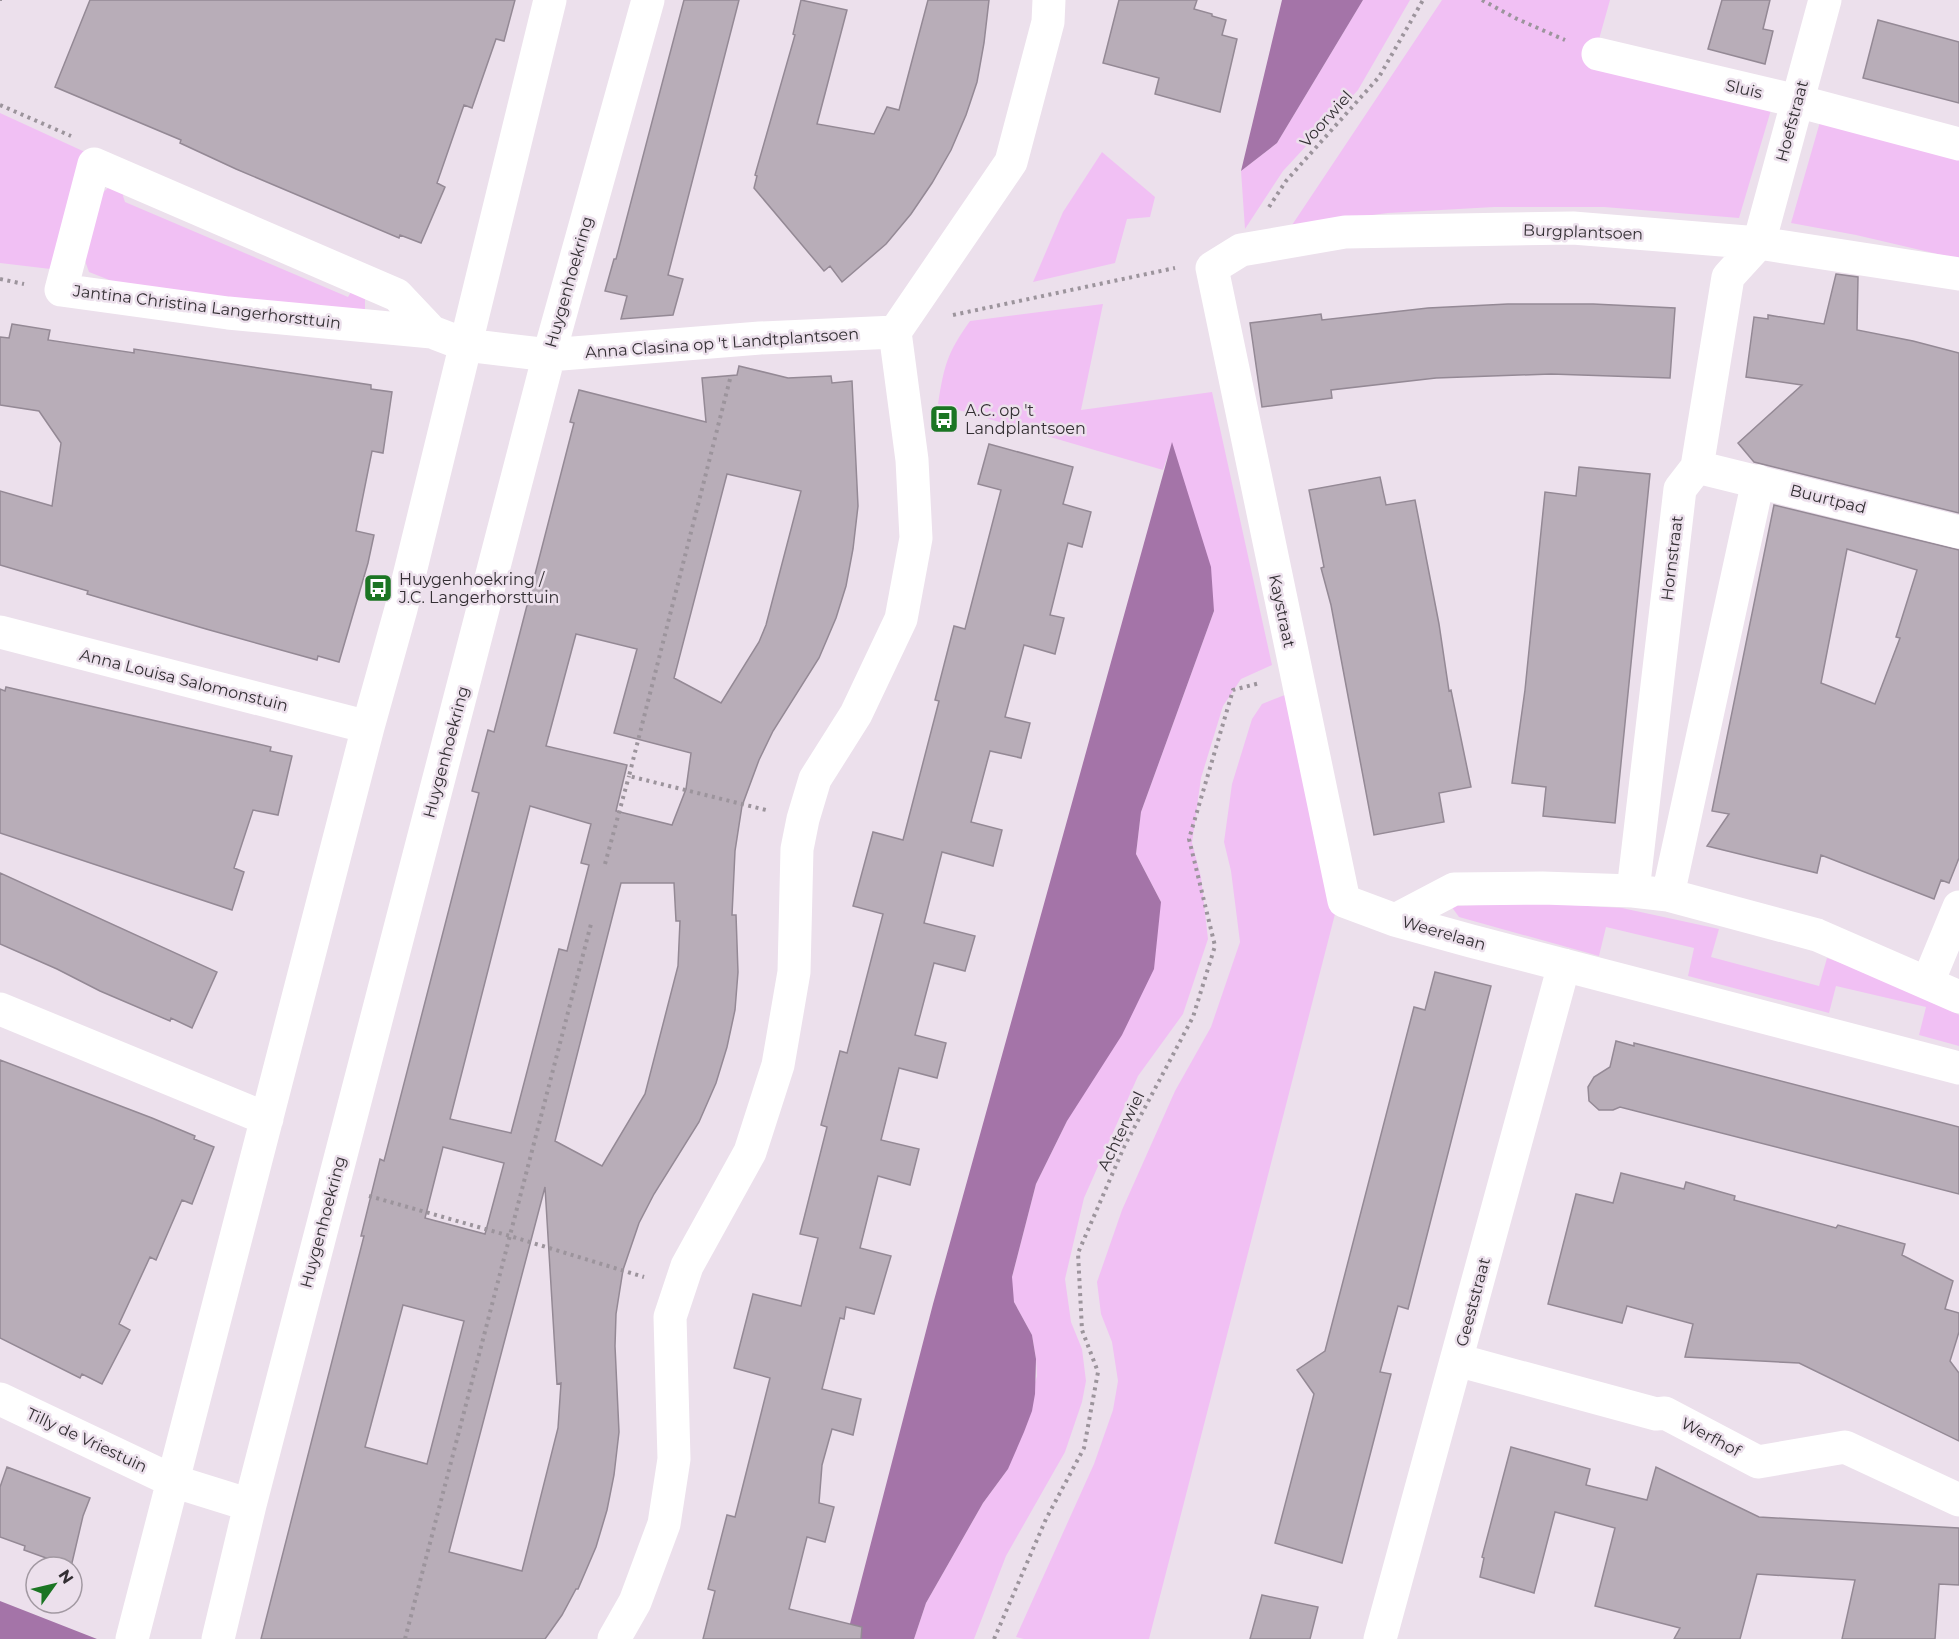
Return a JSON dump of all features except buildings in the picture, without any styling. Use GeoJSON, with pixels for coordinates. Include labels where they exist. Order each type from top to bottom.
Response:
{"type":"FeatureCollection","features":[{"type":"Feature","properties":{"kind":"street"},"geometry":{"type":"LineString","coordinates":[[132,1639],[368,727],[401,609],[550,0]]}},
{"type":"Feature","properties":{"kind":"street","name":"Huygenhoekring"},"geometry":{"type":"LineString","coordinates":[[219,1639],[250,1505],[549,355],[648,0]]}},
{"type":"Feature","properties":{"kind":"street"},"geometry":{"type":"LineString","coordinates":[[614,1639],[635,1602],[664,1524],[674,1459],[670,1317],[687,1266],[750,1152],[778,1065],[794,972],[796,849],[803,819],[815,779],[856,714],[902,619],[916,538],[912,459],[895,332],[1011,162],[1048,22],[1049,0]]}},
{"type":"Feature","properties":{"kind":"street","name":"Hoefstraat"},"geometry":{"type":"LineString","coordinates":[[1760,243],[1825,0]]}},
{"type":"Feature","properties":{"kind":"street","name":"Sluis"},"geometry":{"type":"LineString","coordinates":[[1598,54],[1797,101],[1959,144]]}},
{"type":"Feature","properties":{"kind":"street","name":"Jantina Christina Langerhorsttuin"},"geometry":{"type":"LineString","coordinates":[[432,332],[397,295],[94,164],[61,290],[228,313],[432,332],[466,345]]}},
{"type":"Feature","properties":{"kind":"street","name":"Burgplantsoen"},"geometry":{"type":"LineString","coordinates":[[1212,268],[1241,250],[1345,232],[1561,228],[1760,243],[1959,274]]}},
{"type":"Feature","properties":{"kind":"street","name":"Hornstraat"},"geometry":{"type":"LineString","coordinates":[[1633,891],[1680,489],[1697,466],[1728,277],[1760,243]]}},
{"type":"Feature","properties":{"kind":"street","name":"Kaystraat"},"geometry":{"type":"LineString","coordinates":[[1212,268],[1344,901],[1395,920]]}},
{"type":"Feature","properties":{"kind":"street","name":"Anna Clasina op 't Landtplantsoen"},"geometry":{"type":"LineString","coordinates":[[466,345],[549,355],[740,340],[895,332]]}},
{"type":"Feature","properties":{"kind":"street","name":"Buurtpad"},"geometry":{"type":"LineString","coordinates":[[1697,466],[1959,532]]}},
{"type":"Feature","properties":{"kind":"street"},"geometry":{"type":"LineString","coordinates":[[1668,895],[1758,481]]}},
{"type":"Feature","properties":{"kind":"street","name":"Anna Louisa Salomonstuin"},"geometry":{"type":"LineString","coordinates":[[0,632],[368,727]]}},
{"type":"Feature","properties":{"kind":"street","name":"Weerelaan"},"geometry":{"type":"LineString","coordinates":[[1395,920],[1454,890],[1542,888],[1633,891],[1668,895],[1817,936],[1950,988]]}},
{"type":"Feature","properties":{"kind":"street"},"geometry":{"type":"LineString","coordinates":[[1950,988],[1959,907]]}},
{"type":"Feature","properties":{"kind":"street","name":"Weerelaan"},"geometry":{"type":"LineString","coordinates":[[1395,920],[1959,1068]]}},
{"type":"Feature","properties":{"kind":"street","name":"Geeststraat"},"geometry":{"type":"LineString","coordinates":[[1380,1639],[1564,965]]}},
{"type":"Feature","properties":{"kind":"street"},"geometry":{"type":"LineString","coordinates":[[0,1009],[267,1119]]}},
{"type":"Feature","properties":{"kind":"street","name":"Werfhof"},"geometry":{"type":"LineString","coordinates":[[1457,1360],[1656,1414],[1665,1413],[1758,1462],[1845,1447],[1959,1500]]}},
{"type":"Feature","properties":{"kind":"street","name":"Tilly de Vriestuin"},"geometry":{"type":"LineString","coordinates":[[0,1399],[173,1481]]}},
{"type":"Feature","properties":{"kind":"street"},"geometry":{"type":"LineString","coordinates":[[173,1481],[250,1505]]}},
{"type":"Feature","properties":{"kind":"path","name":"Voorwiel"},"geometry":{"type":"LineString","coordinates":[[1241,250],[1286,181],[1379,77],[1423,0]]}},
{"type":"Feature","properties":{"kind":"path"},"geometry":{"type":"LineString","coordinates":[[1482,0],[1515,18],[1598,54]]}},
{"type":"Feature","properties":{"kind":"path"},"geometry":{"type":"LineString","coordinates":[[950,316],[1194,264],[1212,268]]}},
{"type":"Feature","properties":{"kind":"path"},"geometry":{"type":"LineString","coordinates":[[605,864],[740,340]]}},
{"type":"Feature","properties":{"kind":"path","name":"Achterwiel"},"geometry":{"type":"LineString","coordinates":[[994,1639],[1046,1519],[1084,1448],[1098,1372],[1082,1330],[1078,1253],[1124,1147],[1193,1017],[1215,946],[1189,838],[1233,690],[1296,674]]}},
{"type":"Feature","properties":{"kind":"path"},"geometry":{"type":"LineString","coordinates":[[629,776],[803,819]]}},
{"type":"Feature","properties":{"kind":"path"},"geometry":{"type":"LineString","coordinates":[[405,1639],[591,924]]}},
{"type":"Feature","properties":{"kind":"path"},"geometry":{"type":"LineString","coordinates":[[332,1186],[510,1236],[679,1288]]}},
{"type":"Feature","properties":{"kind":"shaded area"},"geometry":{"type":"Polygon","coordinates":[[[1282,0],[1363,0],[1277,143],[1241,171],[1282,0]]]}},
{"type":"Feature","properties":{"kind":"shaded area"},"geometry":{"type":"Polygon","coordinates":[[[1363,0],[1410,0],[1358,90],[1283,171],[1245,229],[1241,171],[1277,143],[1363,0]]]}},
{"type":"Feature","properties":{"kind":"shaded area"},"geometry":{"type":"Polygon","coordinates":[[[1442,0],[1610,0],[1594,57],[1771,110],[1739,218],[1604,207],[1494,207],[1388,213],[1292,225],[1442,0]]]}},
{"type":"Feature","properties":{"kind":"shaded area"},"geometry":{"type":"Polygon","coordinates":[[[0,113],[85,152],[59,270],[0,263],[0,113]]]}},
{"type":"Feature","properties":{"kind":"shaded area"},"geometry":{"type":"Polygon","coordinates":[[[1822,115],[1959,154],[1959,259],[1856,235],[1791,223],[1822,115]]]}},
{"type":"Feature","properties":{"kind":"shaded area"},"geometry":{"type":"Polygon","coordinates":[[[1102,152],[1155,197],[1150,217],[1127,219],[1115,263],[1033,282],[1063,212],[1102,152]]]}},
{"type":"Feature","properties":{"kind":"shaded area"},"geometry":{"type":"Polygon","coordinates":[[[109,187],[125,190],[123,196],[125,202],[348,297],[354,287],[365,295],[365,318],[122,285],[89,272],[83,255],[96,199],[109,187]]]}},
{"type":"Feature","properties":{"kind":"shaded area"},"geometry":{"type":"Polygon","coordinates":[[[1103,304],[1081,410],[1212,392],[1272,665],[1241,679],[1223,706],[1201,778],[1192,843],[1201,877],[1208,939],[1183,1014],[1138,1076],[1084,1198],[1065,1279],[1071,1322],[1082,1349],[1086,1381],[1082,1402],[1065,1452],[1006,1556],[974,1639],[914,1639],[926,1603],[983,1503],[1008,1469],[1037,1376],[1032,1335],[1014,1302],[1011,1289],[1012,1277],[1036,1184],[1067,1121],[1161,902],[1136,854],[1141,812],[1214,611],[1172,444],[1163,470],[938,404],[948,360],[956,342],[970,321],[1103,304]]]}},
{"type":"Feature","properties":{"kind":"shaded area"},"geometry":{"type":"Polygon","coordinates":[[[1172,442],[1211,567],[1214,611],[1141,812],[1136,854],[1161,902],[1154,969],[1122,1035],[1067,1121],[1036,1184],[1012,1277],[1014,1302],[1032,1335],[1036,1359],[1035,1394],[1032,1411],[1008,1469],[983,1503],[926,1603],[914,1639],[846,1639],[933,1304],[1172,442]]]}},
{"type":"Feature","properties":{"kind":"shaded area"},"geometry":{"type":"Polygon","coordinates":[[[1295,691],[1335,914],[1149,1639],[1024,1639],[1016,1637],[1094,1464],[1113,1410],[1118,1381],[1112,1342],[1101,1314],[1097,1282],[1122,1210],[1175,1091],[1211,1027],[1240,942],[1231,871],[1224,842],[1232,784],[1252,719],[1262,704],[1295,691]]]}},
{"type":"Feature","properties":{"kind":"shaded area"},"geometry":{"type":"Polygon","coordinates":[[[1536,903],[1622,908],[1719,929],[1711,957],[1819,986],[1827,958],[1927,998],[1959,1015],[1959,1046],[1919,1035],[1926,1007],[1836,986],[1829,1013],[1688,976],[1694,948],[1606,927],[1599,956],[1459,917],[1451,906],[1536,903]]]}},
{"type":"Feature","properties":{"kind":"shaded area"},"geometry":{"type":"Polygon","coordinates":[[[0,1601],[24,1610],[24,1615],[36,1615],[97,1639],[0,1639],[0,1601]]]}},
{"type":"Feature","properties":{"kind":"place","name":"A.C. op 't Landplantsoen"},"geometry":{"type":"Point","coordinates":[944,419]}},
{"type":"Feature","properties":{"kind":"place","name":"Huygenhoekring / J.C. Langerhorsttuin"},"geometry":{"type":"Point","coordinates":[378,588]}}]}
